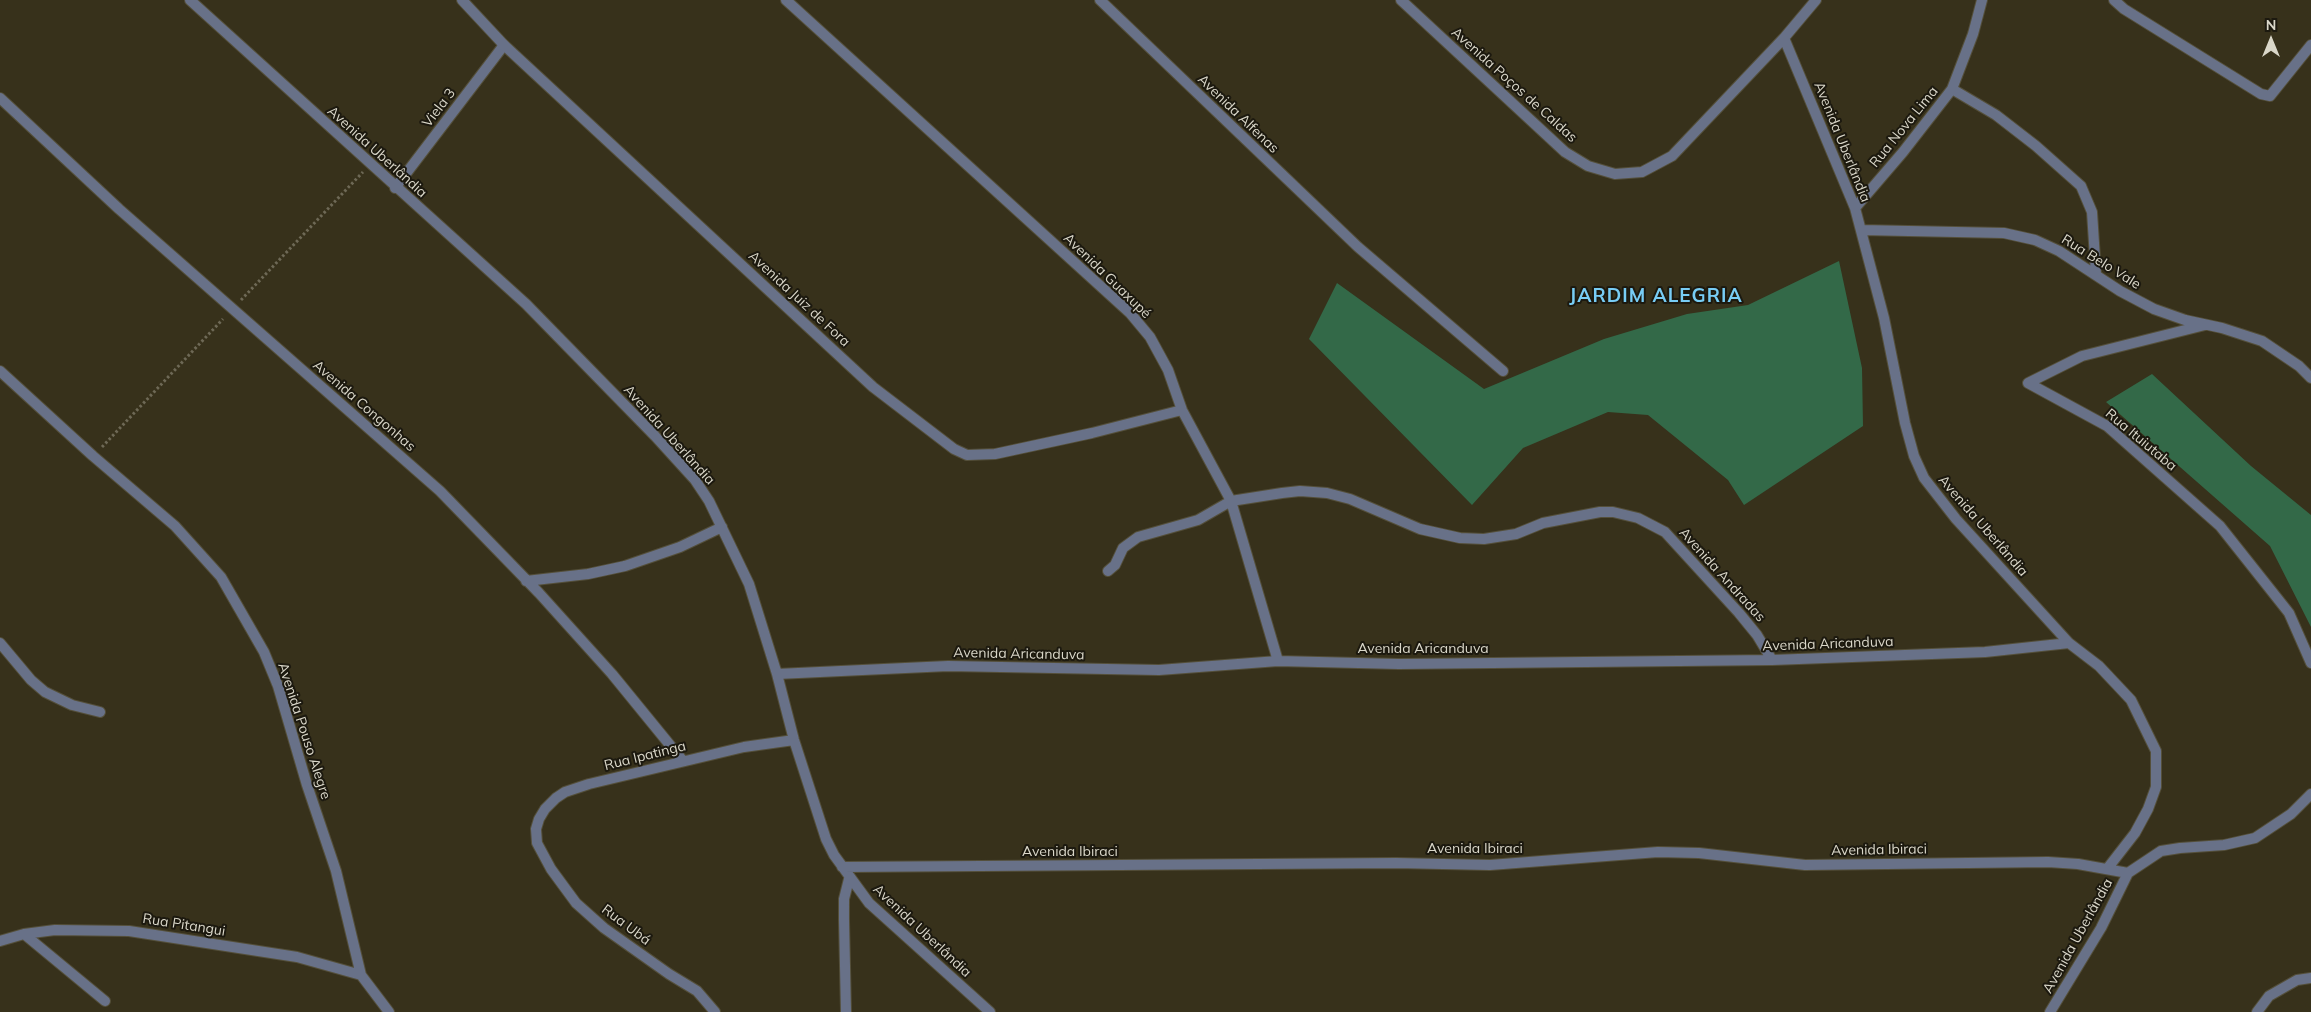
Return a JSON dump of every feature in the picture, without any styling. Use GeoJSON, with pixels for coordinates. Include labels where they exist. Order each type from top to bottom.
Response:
{"type":"FeatureCollection","features":[{"type":"Feature","properties":{"kind":"street","name":"Avenida Uberlândia"},"geometry":{"type":"LineString","coordinates":[[190,0],[395,188],[526,304],[655,436],[695,480],[722,527],[749,584],[777,674],[794,740],[826,839],[850,879],[869,903],[990,1012]]}},
{"type":"Feature","properties":{"kind":"street","name":"Avenida Juiz de Fora"},"geometry":{"type":"LineString","coordinates":[[462,0],[504,45],[873,387],[954,449],[967,455],[995,454],[1092,433],[1182,410]]}},
{"type":"Feature","properties":{"kind":"street","name":"Avenida Guaxupé"},"geometry":{"type":"LineString","coordinates":[[786,0],[1130,313],[1150,337],[1168,370],[1182,410],[1231,501],[1278,661]]}},
{"type":"Feature","properties":{"kind":"street","name":"Avenida Alfenas"},"geometry":{"type":"LineString","coordinates":[[1100,0],[1358,247],[1503,371]]}},
{"type":"Feature","properties":{"kind":"street","name":"Avenida Poços de Caldas"},"geometry":{"type":"LineString","coordinates":[[1401,0],[1565,152],[1588,166],[1615,174],[1642,172],[1672,156],[1784,38],[1816,0]]}},
{"type":"Feature","properties":{"kind":"street","name":"Rua Nova Lima"},"geometry":{"type":"LineString","coordinates":[[1855,208],[1903,152],[1952,89],[1973,34],[1982,0]]}},
{"type":"Feature","properties":{"kind":"street"},"geometry":{"type":"LineString","coordinates":[[2114,0],[2124,10],[2261,94],[2270,96],[2311,45]]}},
{"type":"Feature","properties":{"kind":"street","name":"Avenida Uberlândia"},"geometry":{"type":"LineString","coordinates":[[1784,38],[1855,208],[1884,318],[1905,422],[1914,456],[1924,478],[1956,519],[2069,643],[2099,666],[2132,700],[2156,751],[2156,787],[2148,809],[2135,832],[2107,869]]}},
{"type":"Feature","properties":{"kind":"street","name":"Viela 3"},"geometry":{"type":"LineString","coordinates":[[395,188],[504,45]]}},
{"type":"Feature","properties":{"kind":"street"},"geometry":{"type":"LineString","coordinates":[[1952,89],[1996,115],[2043,152],[2081,186],[2092,212],[2096,274]]}},
{"type":"Feature","properties":{"kind":"street","name":"Avenida Congonhas"},"geometry":{"type":"LineString","coordinates":[[0,98],[119,209],[440,491],[612,674],[683,761]]}},
{"type":"Feature","properties":{"kind":"street","name":"Rua Belo Vale"},"geometry":{"type":"LineString","coordinates":[[1860,230],[2004,233],[2036,240],[2059,251],[2120,291],[2154,309],[2185,320],[2262,341],[2299,366],[2311,378]]}},
{"type":"Feature","properties":{"kind":"street","name":"Rua Ituiutaba"},"geometry":{"type":"LineString","coordinates":[[2205,325],[2082,356],[2028,383],[2107,426],[2220,526],[2289,613],[2311,663]]}},
{"type":"Feature","properties":{"kind":"street","name":"Avenida Pouso Alegre"},"geometry":{"type":"LineString","coordinates":[[0,371],[93,456],[175,526],[221,577],[264,652],[278,686],[307,785],[336,871],[361,975],[389,1012]]}},
{"type":"Feature","properties":{"kind":"street","name":"Avenida Andradas"},"geometry":{"type":"LineString","coordinates":[[1108,571],[1115,565],[1124,548],[1138,537],[1198,520],[1231,501],[1300,491],[1327,493],[1350,499],[1420,529],[1460,538],[1484,539],[1516,534],[1542,523],[1600,512],[1613,512],[1638,518],[1665,532],[1701,570],[1757,635],[1772,660]]}},
{"type":"Feature","properties":{"kind":"street"},"geometry":{"type":"LineString","coordinates":[[526,581],[588,574],[625,566],[680,547],[722,527]]}},
{"type":"Feature","properties":{"kind":"street"},"geometry":{"type":"LineString","coordinates":[[0,643],[31,680],[45,692],[72,705],[100,712]]}},
{"type":"Feature","properties":{"kind":"street","name":"Avenida Aricanduva"},"geometry":{"type":"LineString","coordinates":[[777,674],[948,666],[1159,670],[1278,661],[1399,664],[1772,660],[1985,652],[2069,643]]}},
{"type":"Feature","properties":{"kind":"street","name":"Rua Ipatinga"},"geometry":{"type":"LineString","coordinates":[[537,843],[536,829],[539,819],[545,809],[565,792],[744,747],[794,740]]}},
{"type":"Feature","properties":{"kind":"street"},"geometry":{"type":"LineString","coordinates":[[2128,873],[2161,851],[2224,845],[2255,838],[2291,814],[2311,794]]}},
{"type":"Feature","properties":{"kind":"street","name":"Rua Ubá"},"geometry":{"type":"LineString","coordinates":[[537,843],[551,869],[576,902],[604,928],[669,974],[697,991],[715,1012]]}},
{"type":"Feature","properties":{"kind":"street","name":"Avenida Ibiraci"},"geometry":{"type":"LineString","coordinates":[[842,867],[1396,862],[1490,865],[1666,852],[1699,852],[1804,865],[2048,862],[2078,864],[2128,873]]}},
{"type":"Feature","properties":{"kind":"street","name":"Avenida Uberlândia"},"geometry":{"type":"LineString","coordinates":[[2050,1012],[2101,928],[2128,873]]}},
{"type":"Feature","properties":{"kind":"street"},"geometry":{"type":"LineString","coordinates":[[846,1012],[844,899],[850,879]]}},
{"type":"Feature","properties":{"kind":"street","name":"Rua Pitangui"},"geometry":{"type":"LineString","coordinates":[[0,941],[24,934],[55,930],[130,931],[297,957],[361,975]]}},
{"type":"Feature","properties":{"kind":"street"},"geometry":{"type":"LineString","coordinates":[[24,934],[105,1001]]}},
{"type":"Feature","properties":{"kind":"street"},"geometry":{"type":"LineString","coordinates":[[2257,1012],[2270,996],[2297,980],[2311,978]]}},
{"type":"Feature","properties":{"kind":"green space"},"geometry":{"type":"Polygon","coordinates":[[[1839,261],[1862,368],[1863,426],[1744,505],[1728,480],[1648,415],[1608,412],[1523,448],[1472,505],[1309,339],[1337,283],[1484,389],[1604,339],[1687,314],[1748,305],[1839,261]]]}},
{"type":"Feature","properties":{"kind":"green space"},"geometry":{"type":"Polygon","coordinates":[[[2152,374],[2251,466],[2311,515],[2311,627],[2270,546],[2106,402],[2152,374]]]}},
{"type":"Feature","properties":{"kind":"district","name":"JARDIM ALEGRIA"},"geometry":{"type":"Point","coordinates":[1656,296]}}]}
